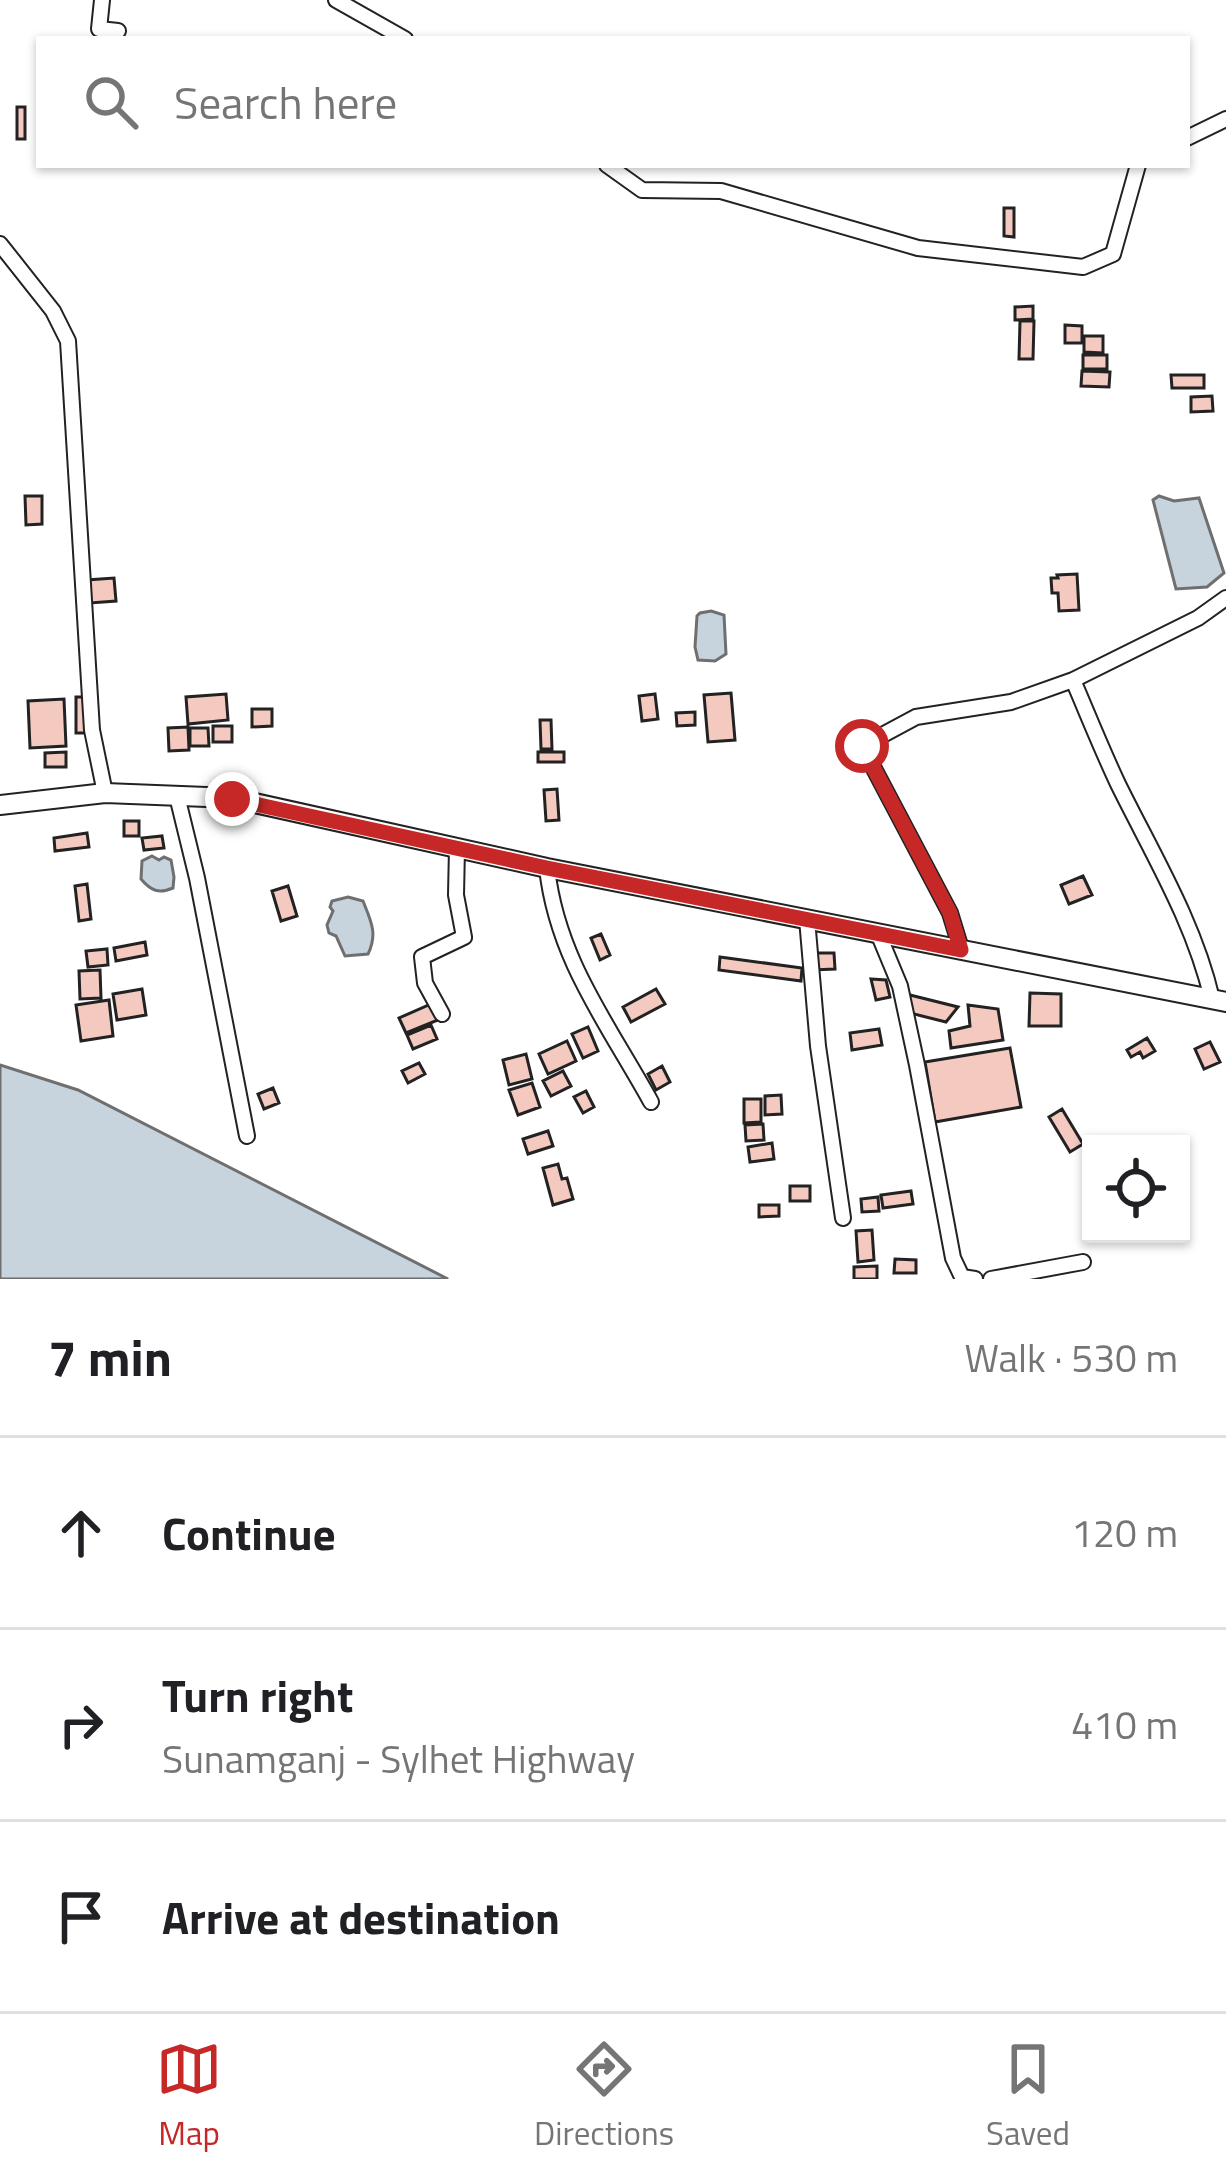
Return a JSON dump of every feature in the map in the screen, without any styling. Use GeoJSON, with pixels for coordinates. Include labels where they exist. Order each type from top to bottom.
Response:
{"type":"FeatureCollection","features":[{"type":"Feature","properties":{"kind":"main road"},"geometry":{"type":"LineString","coordinates":[[0,805],[105,794],[232,799],[547,868],[1219,1001]]}},
{"type":"Feature","properties":{"kind":"street"},"geometry":{"type":"LineString","coordinates":[[102,0],[99,29],[118,31]]}},
{"type":"Feature","properties":{"kind":"street"},"geometry":{"type":"LineString","coordinates":[[336,0],[400,36]]}},
{"type":"Feature","properties":{"kind":"street"},"geometry":{"type":"LineString","coordinates":[[1190,137],[1226,119]]}},
{"type":"Feature","properties":{"kind":"street"},"geometry":{"type":"LineString","coordinates":[[611,168],[642,190],[721,191],[918,248],[1083,267],[1113,254],[1137,168]]}},
{"type":"Feature","properties":{"kind":"street"},"geometry":{"type":"LineString","coordinates":[[0,244],[52,311],[68,341],[92,730],[105,794]]}},
{"type":"Feature","properties":{"kind":"street"},"geometry":{"type":"LineString","coordinates":[[961,950],[950,913],[862,746],[916,717],[1011,702],[1073,680],[1198,618],[1226,598]]}},
{"type":"Feature","properties":{"kind":"street"},"geometry":{"type":"LineString","coordinates":[[1073,680],[1116,779],[1177,898],[1219,1001]]}},
{"type":"Feature","properties":{"kind":"street"},"geometry":{"type":"LineString","coordinates":[[176,796],[202,901],[247,1136]]}},
{"type":"Feature","properties":{"kind":"street"},"geometry":{"type":"LineString","coordinates":[[442,1014],[425,983],[422,957],[464,937],[456,895],[457,848]]}},
{"type":"Feature","properties":{"kind":"street"},"geometry":{"type":"LineString","coordinates":[[547,868],[551,904],[576,975],[651,1102]]}},
{"type":"Feature","properties":{"kind":"street"},"geometry":{"type":"LineString","coordinates":[[807,919],[818,1046],[843,1218]]}},
{"type":"Feature","properties":{"kind":"street"},"geometry":{"type":"LineString","coordinates":[[878,933],[899,986],[953,1258],[962,1276],[975,1279]]}},
{"type":"Feature","properties":{"kind":"street"},"geometry":{"type":"LineString","coordinates":[[991,1279],[1083,1262]]}},
{"type":"Feature","properties":{"kind":"shaded area"},"geometry":{"type":"Polygon","coordinates":[[[1159,496],[1174,501],[1199,498],[1224,573],[1207,587],[1176,589],[1153,500],[1159,496]]]}},
{"type":"Feature","properties":{"kind":"shaded area"},"geometry":{"type":"Polygon","coordinates":[[[711,611],[724,615],[726,654],[715,661],[698,660],[697,616],[711,611]]]}},
{"type":"Feature","properties":{"kind":"shaded area"},"geometry":{"type":"Polygon","coordinates":[[[152,856],[171,860],[173,888],[156,890],[141,879],[142,861],[152,856]]]}},
{"type":"Feature","properties":{"kind":"shaded area"},"geometry":{"type":"Polygon","coordinates":[[[348,897],[363,901],[369,915],[373,934],[368,954],[345,956],[336,936],[329,933],[332,901],[348,897]]]}},
{"type":"Feature","properties":{"kind":"shaded area"},"geometry":{"type":"Polygon","coordinates":[[[0,1065],[78,1090],[448,1279],[0,1279],[0,1065]]]}},
{"type":"Feature","properties":{"kind":"building"},"geometry":{"type":"Polygon","coordinates":[[[17,107],[25,107],[25,139],[17,139],[17,107]]]}},
{"type":"Feature","properties":{"kind":"building"},"geometry":{"type":"Polygon","coordinates":[[[1004,208],[1014,208],[1014,237],[1004,236],[1004,208]]]}},
{"type":"Feature","properties":{"kind":"building"},"geometry":{"type":"Polygon","coordinates":[[[1033,306],[1033,319],[1015,320],[1015,307],[1033,306]]]}},
{"type":"Feature","properties":{"kind":"building"},"geometry":{"type":"Polygon","coordinates":[[[1020,321],[1034,321],[1033,359],[1019,359],[1020,321]]]}},
{"type":"Feature","properties":{"kind":"building"},"geometry":{"type":"Polygon","coordinates":[[[1065,325],[1082,326],[1082,343],[1065,343],[1065,325]]]}},
{"type":"Feature","properties":{"kind":"building"},"geometry":{"type":"Polygon","coordinates":[[[1084,336],[1103,336],[1103,353],[1084,352],[1084,336]]]}},
{"type":"Feature","properties":{"kind":"building"},"geometry":{"type":"Polygon","coordinates":[[[1083,355],[1107,355],[1107,369],[1083,369],[1083,355]]]}},
{"type":"Feature","properties":{"kind":"building"},"geometry":{"type":"Polygon","coordinates":[[[1082,371],[1110,372],[1109,387],[1081,386],[1082,371]]]}},
{"type":"Feature","properties":{"kind":"building"},"geometry":{"type":"Polygon","coordinates":[[[1171,375],[1204,375],[1204,388],[1172,388],[1171,375]]]}},
{"type":"Feature","properties":{"kind":"building"},"geometry":{"type":"Polygon","coordinates":[[[1212,396],[1213,411],[1191,412],[1191,397],[1212,396]]]}},
{"type":"Feature","properties":{"kind":"building"},"geometry":{"type":"Polygon","coordinates":[[[25,496],[42,496],[42,524],[26,525],[25,496]]]}},
{"type":"Feature","properties":{"kind":"building"},"geometry":{"type":"Polygon","coordinates":[[[1077,574],[1079,610],[1059,611],[1051,578],[1077,574]]]}},
{"type":"Feature","properties":{"kind":"building"},"geometry":{"type":"Polygon","coordinates":[[[114,578],[116,601],[90,603],[87,580],[114,578]]]}},
{"type":"Feature","properties":{"kind":"building"},"geometry":{"type":"Polygon","coordinates":[[[731,693],[735,740],[708,742],[704,695],[731,693]]]}},
{"type":"Feature","properties":{"kind":"building"},"geometry":{"type":"Polygon","coordinates":[[[226,694],[228,720],[188,724],[186,697],[226,694]]]}},
{"type":"Feature","properties":{"kind":"building"},"geometry":{"type":"Polygon","coordinates":[[[655,694],[658,719],[642,721],[639,696],[655,694]]]}},
{"type":"Feature","properties":{"kind":"building"},"geometry":{"type":"Polygon","coordinates":[[[76,697],[88,697],[88,733],[76,733],[76,697]]]}},
{"type":"Feature","properties":{"kind":"building"},"geometry":{"type":"Polygon","coordinates":[[[64,699],[66,746],[30,748],[28,701],[64,699]]]}},
{"type":"Feature","properties":{"kind":"building"},"geometry":{"type":"Polygon","coordinates":[[[252,709],[272,709],[272,726],[252,727],[252,709]]]}},
{"type":"Feature","properties":{"kind":"building"},"geometry":{"type":"Polygon","coordinates":[[[695,712],[695,725],[677,726],[676,713],[695,712]]]}},
{"type":"Feature","properties":{"kind":"building"},"geometry":{"type":"Polygon","coordinates":[[[540,720],[551,720],[552,749],[541,749],[540,720]]]}},
{"type":"Feature","properties":{"kind":"building"},"geometry":{"type":"Polygon","coordinates":[[[213,726],[232,726],[232,742],[213,742],[213,726]]]}},
{"type":"Feature","properties":{"kind":"building"},"geometry":{"type":"Polygon","coordinates":[[[188,727],[189,750],[169,751],[168,728],[188,727]]]}},
{"type":"Feature","properties":{"kind":"building"},"geometry":{"type":"Polygon","coordinates":[[[190,728],[208,728],[209,746],[190,746],[190,728]]]}},
{"type":"Feature","properties":{"kind":"building"},"geometry":{"type":"Polygon","coordinates":[[[66,752],[66,767],[45,767],[45,753],[66,752]]]}},
{"type":"Feature","properties":{"kind":"building"},"geometry":{"type":"Polygon","coordinates":[[[538,752],[564,752],[564,762],[538,762],[538,752]]]}},
{"type":"Feature","properties":{"kind":"building"},"geometry":{"type":"Polygon","coordinates":[[[557,789],[559,820],[546,821],[544,790],[557,789]]]}},
{"type":"Feature","properties":{"kind":"building"},"geometry":{"type":"Polygon","coordinates":[[[124,821],[139,821],[139,836],[124,836],[124,821]]]}},
{"type":"Feature","properties":{"kind":"building"},"geometry":{"type":"Polygon","coordinates":[[[87,833],[89,847],[55,851],[54,838],[87,833]]]}},
{"type":"Feature","properties":{"kind":"building"},"geometry":{"type":"Polygon","coordinates":[[[162,836],[164,848],[144,850],[142,838],[162,836]]]}},
{"type":"Feature","properties":{"kind":"building"},"geometry":{"type":"Polygon","coordinates":[[[1083,876],[1092,895],[1069,904],[1061,885],[1083,876]]]}},
{"type":"Feature","properties":{"kind":"building"},"geometry":{"type":"Polygon","coordinates":[[[87,884],[91,919],[79,921],[75,886],[87,884]]]}},
{"type":"Feature","properties":{"kind":"building"},"geometry":{"type":"Polygon","coordinates":[[[288,886],[297,916],[281,921],[272,891],[288,886]]]}},
{"type":"Feature","properties":{"kind":"building"},"geometry":{"type":"Polygon","coordinates":[[[601,934],[610,955],[600,960],[591,938],[601,934]]]}},
{"type":"Feature","properties":{"kind":"building"},"geometry":{"type":"Polygon","coordinates":[[[145,942],[147,955],[116,961],[114,948],[145,942]]]}},
{"type":"Feature","properties":{"kind":"building"},"geometry":{"type":"Polygon","coordinates":[[[107,949],[108,965],[88,967],[86,951],[107,949]]]}},
{"type":"Feature","properties":{"kind":"building"},"geometry":{"type":"Polygon","coordinates":[[[812,953],[834,953],[835,969],[812,970],[812,953]]]}},
{"type":"Feature","properties":{"kind":"building"},"geometry":{"type":"Polygon","coordinates":[[[720,957],[802,968],[801,981],[719,970],[720,957]]]}},
{"type":"Feature","properties":{"kind":"building"},"geometry":{"type":"Polygon","coordinates":[[[100,970],[101,998],[80,999],[79,971],[100,970]]]}},
{"type":"Feature","properties":{"kind":"building"},"geometry":{"type":"Polygon","coordinates":[[[871,979],[886,980],[890,997],[876,1000],[871,979]]]}},
{"type":"Feature","properties":{"kind":"building"},"geometry":{"type":"Polygon","coordinates":[[[142,989],[146,1015],[117,1020],[113,994],[142,989]]]}},
{"type":"Feature","properties":{"kind":"building"},"geometry":{"type":"Polygon","coordinates":[[[656,989],[665,1004],[631,1022],[623,1007],[656,989]]]}},
{"type":"Feature","properties":{"kind":"building"},"geometry":{"type":"Polygon","coordinates":[[[1030,993],[1061,994],[1061,1026],[1029,1026],[1030,993]]]}},
{"type":"Feature","properties":{"kind":"building"},"geometry":{"type":"Polygon","coordinates":[[[910,995],[958,1007],[946,1022],[906,1012],[910,995]]]}},
{"type":"Feature","properties":{"kind":"building"},"geometry":{"type":"Polygon","coordinates":[[[109,1000],[113,1036],[81,1041],[76,1005],[109,1000]]]}},
{"type":"Feature","properties":{"kind":"building"},"geometry":{"type":"Polygon","coordinates":[[[431,1004],[438,1020],[406,1033],[399,1018],[431,1004]]]}},
{"type":"Feature","properties":{"kind":"building"},"geometry":{"type":"Polygon","coordinates":[[[968,1005],[998,1009],[1003,1040],[951,1048],[949,1031],[970,1026],[968,1005]]]}},
{"type":"Feature","properties":{"kind":"building"},"geometry":{"type":"Polygon","coordinates":[[[431,1025],[437,1039],[413,1049],[407,1035],[431,1025]]]}},
{"type":"Feature","properties":{"kind":"building"},"geometry":{"type":"Polygon","coordinates":[[[588,1027],[598,1051],[583,1058],[572,1034],[588,1027]]]}},
{"type":"Feature","properties":{"kind":"building"},"geometry":{"type":"Polygon","coordinates":[[[879,1029],[882,1045],[852,1050],[850,1033],[879,1029]]]}},
{"type":"Feature","properties":{"kind":"building"},"geometry":{"type":"Polygon","coordinates":[[[1147,1038],[1155,1051],[1143,1058],[1140,1052],[1131,1057],[1127,1050],[1147,1038]]]}},
{"type":"Feature","properties":{"kind":"building"},"geometry":{"type":"Polygon","coordinates":[[[567,1041],[576,1061],[548,1074],[539,1054],[567,1041]]]}},
{"type":"Feature","properties":{"kind":"building"},"geometry":{"type":"Polygon","coordinates":[[[1210,1042],[1220,1062],[1204,1069],[1195,1049],[1210,1042]]]}},
{"type":"Feature","properties":{"kind":"building"},"geometry":{"type":"Polygon","coordinates":[[[1010,1048],[1021,1107],[935,1122],[925,1062],[1010,1048]]]}},
{"type":"Feature","properties":{"kind":"building"},"geometry":{"type":"Polygon","coordinates":[[[526,1054],[532,1079],[509,1085],[503,1060],[526,1054]]]}},
{"type":"Feature","properties":{"kind":"building"},"geometry":{"type":"Polygon","coordinates":[[[419,1063],[425,1074],[408,1083],[402,1071],[419,1063]]]}},
{"type":"Feature","properties":{"kind":"building"},"geometry":{"type":"Polygon","coordinates":[[[662,1066],[670,1082],[656,1090],[648,1074],[662,1066]]]}},
{"type":"Feature","properties":{"kind":"building"},"geometry":{"type":"Polygon","coordinates":[[[563,1071],[571,1086],[551,1096],[543,1081],[563,1071]]]}},
{"type":"Feature","properties":{"kind":"building"},"geometry":{"type":"Polygon","coordinates":[[[532,1083],[540,1107],[518,1115],[509,1090],[532,1083]]]}},
{"type":"Feature","properties":{"kind":"building"},"geometry":{"type":"Polygon","coordinates":[[[273,1088],[279,1103],[264,1109],[258,1094],[273,1088]]]}},
{"type":"Feature","properties":{"kind":"building"},"geometry":{"type":"Polygon","coordinates":[[[586,1091],[594,1107],[583,1113],[574,1097],[586,1091]]]}},
{"type":"Feature","properties":{"kind":"building"},"geometry":{"type":"Polygon","coordinates":[[[781,1095],[782,1114],[765,1115],[765,1096],[781,1095]]]}},
{"type":"Feature","properties":{"kind":"building"},"geometry":{"type":"Polygon","coordinates":[[[744,1099],[761,1099],[761,1122],[744,1123],[744,1099]]]}},
{"type":"Feature","properties":{"kind":"building"},"geometry":{"type":"Polygon","coordinates":[[[1062,1109],[1082,1145],[1070,1152],[1049,1117],[1062,1109]]]}},
{"type":"Feature","properties":{"kind":"building"},"geometry":{"type":"Polygon","coordinates":[[[763,1124],[764,1140],[746,1141],[745,1125],[763,1124]]]}},
{"type":"Feature","properties":{"kind":"building"},"geometry":{"type":"Polygon","coordinates":[[[548,1131],[553,1146],[528,1154],[523,1139],[548,1131]]]}},
{"type":"Feature","properties":{"kind":"building"},"geometry":{"type":"Polygon","coordinates":[[[772,1143],[774,1159],[750,1162],[748,1147],[772,1143]]]}},
{"type":"Feature","properties":{"kind":"building"},"geometry":{"type":"Polygon","coordinates":[[[558,1164],[573,1199],[553,1205],[543,1168],[558,1164]]]}},
{"type":"Feature","properties":{"kind":"building"},"geometry":{"type":"Polygon","coordinates":[[[790,1186],[810,1186],[810,1201],[790,1201],[790,1186]]]}},
{"type":"Feature","properties":{"kind":"building"},"geometry":{"type":"Polygon","coordinates":[[[911,1191],[913,1204],[883,1208],[881,1195],[911,1191]]]}},
{"type":"Feature","properties":{"kind":"building"},"geometry":{"type":"Polygon","coordinates":[[[878,1197],[879,1211],[862,1212],[861,1199],[878,1197]]]}},
{"type":"Feature","properties":{"kind":"building"},"geometry":{"type":"Polygon","coordinates":[[[759,1205],[779,1205],[779,1216],[759,1217],[759,1205]]]}},
{"type":"Feature","properties":{"kind":"building"},"geometry":{"type":"Polygon","coordinates":[[[872,1230],[874,1260],[858,1262],[856,1231],[872,1230]]]}},
{"type":"Feature","properties":{"kind":"building"},"geometry":{"type":"Polygon","coordinates":[[[895,1259],[916,1260],[916,1273],[894,1273],[895,1259]]]}},
{"type":"Feature","properties":{"kind":"building"},"geometry":{"type":"Polygon","coordinates":[[[877,1266],[877,1279],[854,1279],[854,1267],[877,1266]]]}},
{"type":"Feature","properties":{"kind":"route"},"geometry":{"type":"LineString","coordinates":[[232,799],[547,868],[961,950],[950,913],[862,746]]}}]}
